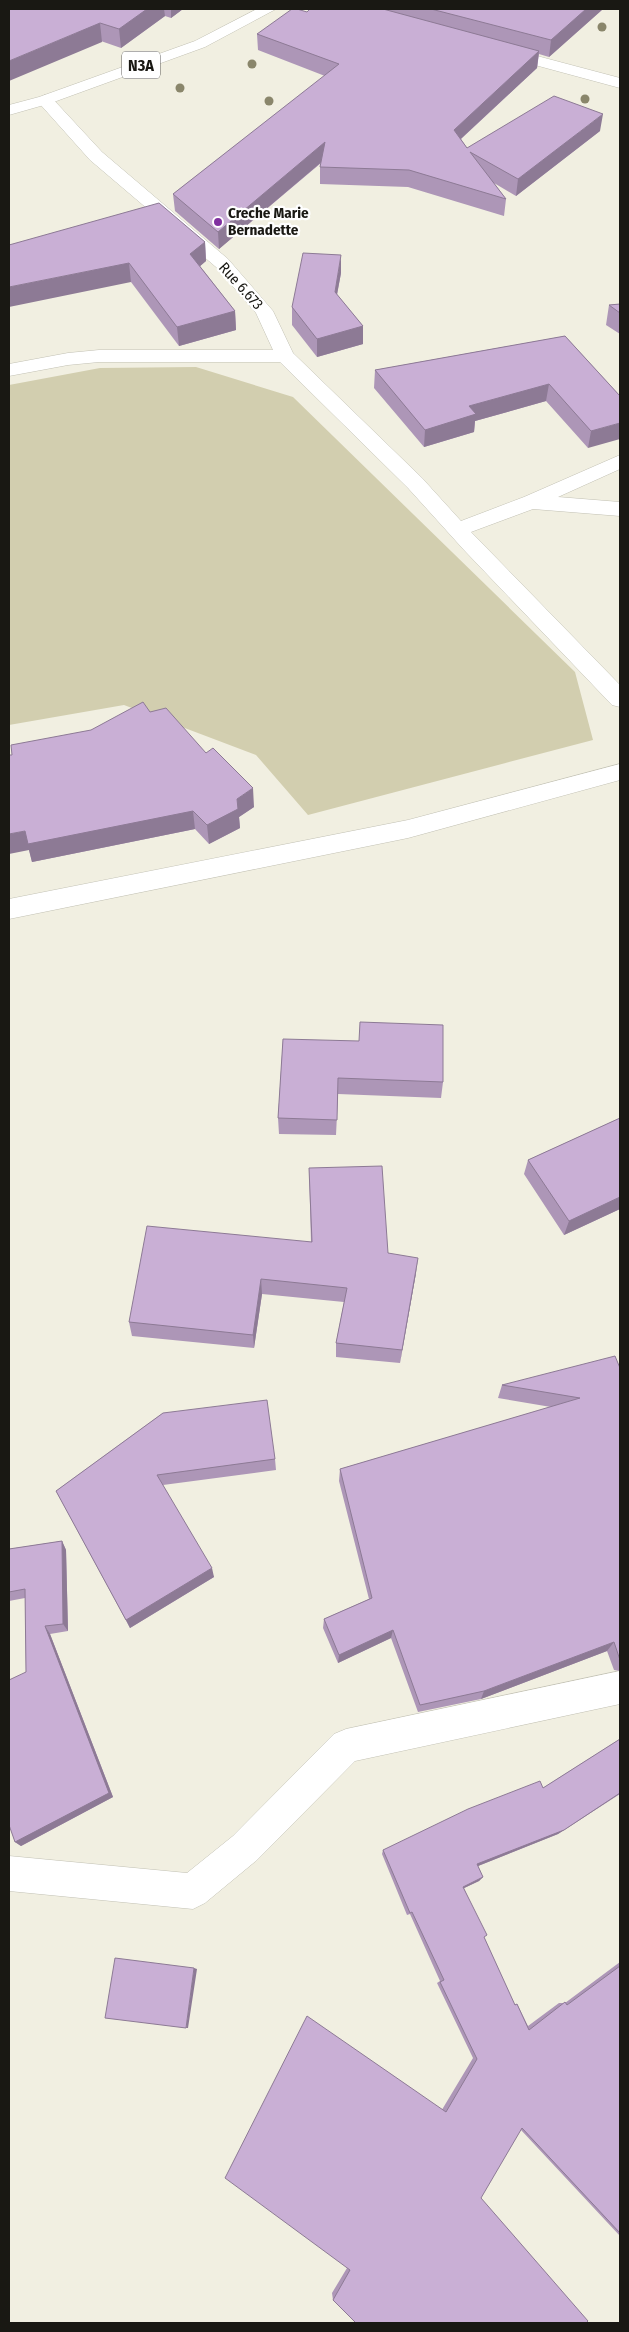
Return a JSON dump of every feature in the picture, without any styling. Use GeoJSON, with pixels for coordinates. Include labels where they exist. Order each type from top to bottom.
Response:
{"type":"FeatureCollection","features":[{"type":"Feature","properties":{"kind":"main road","name":"N3A"},"geometry":{"type":"LineString","coordinates":[[9,110],[45,100],[200,44],[268,9]]}},
{"type":"Feature","properties":{"kind":"main road"},"geometry":{"type":"LineString","coordinates":[[488,48],[618,79]]}},
{"type":"Feature","properties":{"kind":"main road","name":"Rue 6.673"},"geometry":{"type":"LineString","coordinates":[[45,100],[96,156],[222,263],[264,311],[285,356]]}},
{"type":"Feature","properties":{"kind":"main road"},"geometry":{"type":"LineString","coordinates":[[9,370],[68,359],[99,356],[285,356],[415,483],[620,699]]}},
{"type":"Feature","properties":{"kind":"main road"},"geometry":{"type":"LineString","coordinates":[[458,530],[531,502],[620,461]]}},
{"type":"Feature","properties":{"kind":"main road"},"geometry":{"type":"LineString","coordinates":[[531,502],[620,509]]}},
{"type":"Feature","properties":{"kind":"main road"},"geometry":{"type":"LineString","coordinates":[[9,909],[408,829],[620,772]]}},
{"type":"Feature","properties":{"kind":"main road"},"geometry":{"type":"LineString","coordinates":[[9,1874],[193,1891],[245,1848],[346,1746],[620,1687]]}},
{"type":"Feature","properties":{"kind":"shaded area"},"geometry":{"type":"Polygon","coordinates":[[[196,367],[293,397],[575,672],[593,740],[308,815],[256,755],[124,705],[9,725],[9,385],[100,368],[196,367]]]}},
{"type":"Feature","properties":{"kind":"building"},"geometry":{"type":"Polygon","coordinates":[[[9,9],[147,9],[119,29],[100,23],[9,61],[9,9]]]}},
{"type":"Feature","properties":{"kind":"building"},"geometry":{"type":"Polygon","coordinates":[[[292,9],[307,12],[310,9],[383,9],[539,51],[454,130],[467,148],[554,96],[603,114],[518,179],[470,152],[506,199],[409,170],[320,167],[325,142],[218,232],[173,194],[339,64],[257,34],[292,9]]]}},
{"type":"Feature","properties":{"kind":"building"},"geometry":{"type":"Polygon","coordinates":[[[431,9],[586,9],[551,40],[431,9]]]}},
{"type":"Feature","properties":{"kind":"building"},"geometry":{"type":"Polygon","coordinates":[[[159,203],[205,242],[190,254],[235,311],[177,327],[129,263],[9,287],[9,245],[159,203]]]}},
{"type":"Feature","properties":{"kind":"building"},"geometry":{"type":"Polygon","coordinates":[[[303,253],[341,255],[335,292],[363,326],[317,339],[292,307],[303,253]]]}},
{"type":"Feature","properties":{"kind":"building"},"geometry":{"type":"Polygon","coordinates":[[[620,304],[620,313],[609,305],[620,304]]]}},
{"type":"Feature","properties":{"kind":"building"},"geometry":{"type":"Polygon","coordinates":[[[565,336],[620,396],[620,423],[591,431],[549,384],[469,406],[476,414],[425,430],[375,370],[565,336]]]}},
{"type":"Feature","properties":{"kind":"building"},"geometry":{"type":"Polygon","coordinates":[[[143,702],[150,712],[166,708],[206,753],[213,748],[253,788],[237,799],[238,809],[207,825],[193,811],[28,844],[25,831],[9,834],[9,755],[12,755],[11,745],[91,730],[143,702]]]}},
{"type":"Feature","properties":{"kind":"building"},"geometry":{"type":"Polygon","coordinates":[[[360,1022],[443,1025],[443,1082],[338,1078],[337,1120],[278,1118],[283,1039],[359,1041],[360,1022]]]}},
{"type":"Feature","properties":{"kind":"building"},"geometry":{"type":"Polygon","coordinates":[[[620,1118],[620,1197],[569,1221],[528,1160],[620,1118]]]}},
{"type":"Feature","properties":{"kind":"building"},"geometry":{"type":"Polygon","coordinates":[[[382,1166],[388,1253],[418,1258],[402,1350],[336,1343],[347,1288],[261,1279],[253,1335],[129,1322],[147,1226],[312,1242],[309,1168],[382,1166]]]}},
{"type":"Feature","properties":{"kind":"building"},"geometry":{"type":"Polygon","coordinates":[[[615,1356],[620,1368],[620,1660],[614,1642],[484,1691],[420,1705],[393,1630],[339,1655],[324,1619],[372,1598],[340,1469],[580,1398],[502,1385],[615,1356]]]}},
{"type":"Feature","properties":{"kind":"building"},"geometry":{"type":"Polygon","coordinates":[[[267,1400],[275,1459],[157,1475],[212,1568],[126,1620],[56,1491],[163,1413],[267,1400]]]}},
{"type":"Feature","properties":{"kind":"building"},"geometry":{"type":"Polygon","coordinates":[[[62,1541],[63,1624],[45,1626],[109,1793],[15,1842],[9,1825],[9,1680],[26,1672],[25,1589],[9,1592],[9,1549],[62,1541]]]}},
{"type":"Feature","properties":{"kind":"building"},"geometry":{"type":"Polygon","coordinates":[[[620,1739],[620,1793],[564,1830],[477,1864],[483,1877],[463,1887],[487,1935],[484,1937],[515,2005],[517,2004],[529,2030],[565,2002],[567,2005],[620,1966],[620,2233],[522,2128],[481,2198],[588,2321],[586,2323],[356,2323],[333,2300],[350,2270],[225,2178],[307,2016],[446,2112],[477,2059],[440,1982],[444,1980],[412,1912],[410,1913],[383,1850],[468,1809],[540,1781],[543,1788],[620,1739]]]}},
{"type":"Feature","properties":{"kind":"building"},"geometry":{"type":"Polygon","coordinates":[[[115,1958],[194,1968],[186,2028],[105,2018],[115,1958]]]}},
{"type":"Feature","properties":{"kind":"place","name":"Creche Marie Bernadette"},"geometry":{"type":"Point","coordinates":[218,222]}}]}
